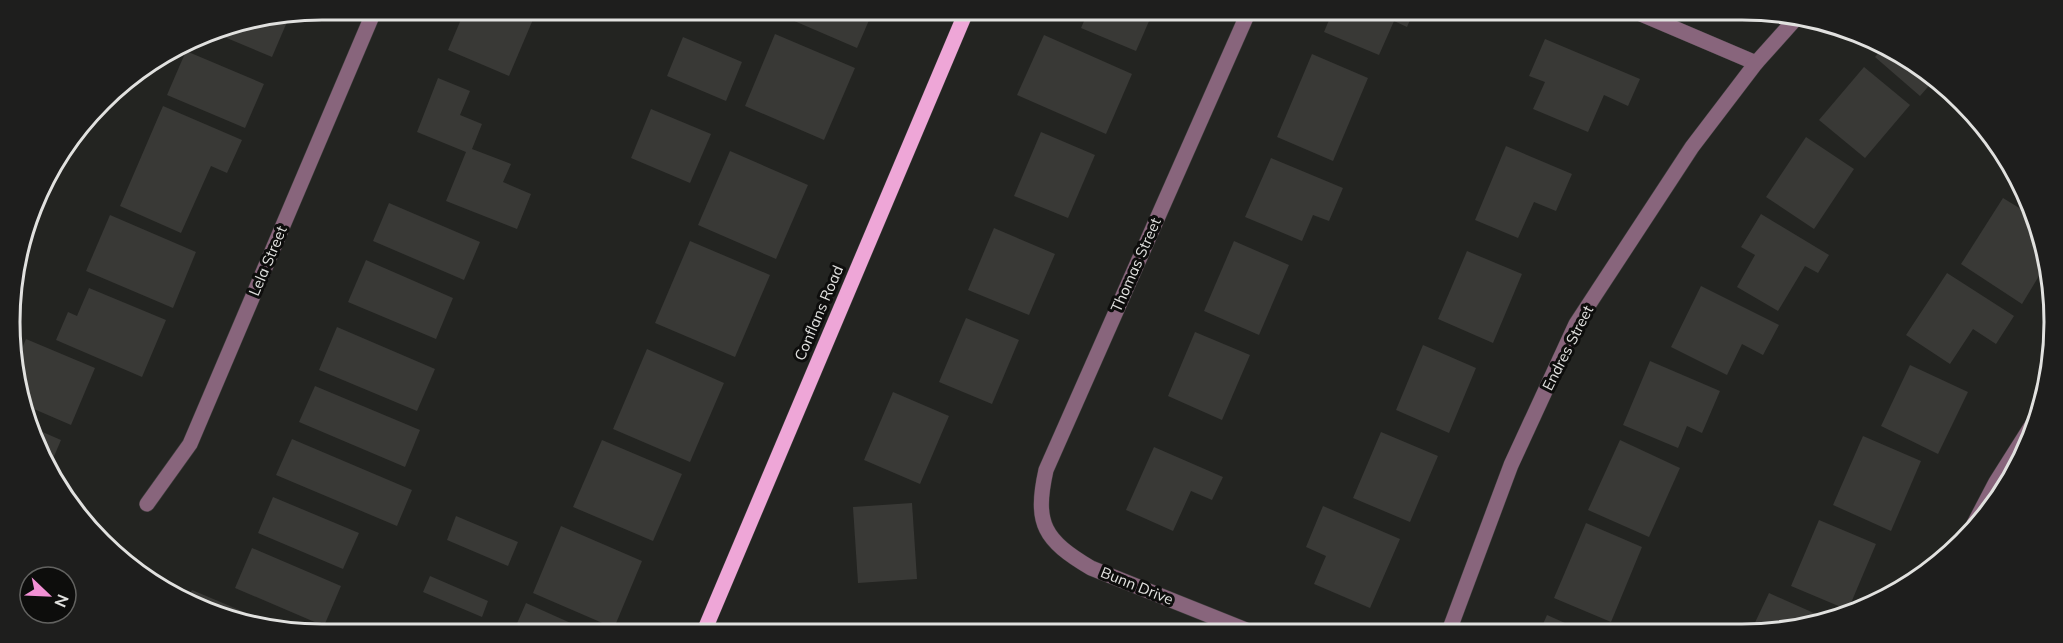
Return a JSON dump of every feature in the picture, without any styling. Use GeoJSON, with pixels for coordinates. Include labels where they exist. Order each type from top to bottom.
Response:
{"type":"FeatureCollection","features":[{"type":"Feature","properties":{"kind":"main road","name":"Conflans Road"},"geometry":{"type":"LineString","coordinates":[[707,624],[963,20]]}},
{"type":"Feature","properties":{"kind":"street","name":"Lela Street"},"geometry":{"type":"LineString","coordinates":[[147,504],[190,444],[370,20]]}},
{"type":"Feature","properties":{"kind":"street","name":"Thomas Street"},"geometry":{"type":"LineString","coordinates":[[1042,522],[1041,491],[1046,470],[1245,20]]}},
{"type":"Feature","properties":{"kind":"street"},"geometry":{"type":"LineString","coordinates":[[1655,20],[1756,63]]}},
{"type":"Feature","properties":{"kind":"street","name":"Endres Street"},"geometry":{"type":"LineString","coordinates":[[1452,624],[1511,465],[1576,324],[1692,147],[1756,63],[1791,24]]}},
{"type":"Feature","properties":{"kind":"street"},"geometry":{"type":"LineString","coordinates":[[1991,492],[2007,465]]}},
{"type":"Feature","properties":{"kind":"street","name":"Bunn Drive"},"geometry":{"type":"LineString","coordinates":[[1042,522],[1049,534],[1071,556],[1091,568],[1231,624]]}},
{"type":"Feature","properties":{"kind":"building"},"geometry":{"type":"Polygon","coordinates":[[[461,20],[533,20],[509,76],[448,50],[461,20]]]}},
{"type":"Feature","properties":{"kind":"building"},"geometry":{"type":"Polygon","coordinates":[[[792,20],[869,20],[857,48],[792,20]]]}},
{"type":"Feature","properties":{"kind":"building"},"geometry":{"type":"Polygon","coordinates":[[[1084,20],[1150,20],[1136,51],[1081,28],[1084,20]]]}},
{"type":"Feature","properties":{"kind":"building"},"geometry":{"type":"Polygon","coordinates":[[[1329,20],[1410,20],[1407,27],[1394,21],[1379,55],[1324,32],[1329,20]]]}},
{"type":"Feature","properties":{"kind":"building"},"geometry":{"type":"Polygon","coordinates":[[[287,21],[272,57],[223,36],[263,25],[287,21]]]}},
{"type":"Feature","properties":{"kind":"building"},"geometry":{"type":"Polygon","coordinates":[[[775,34],[855,68],[824,140],[745,106],[775,34]]]}},
{"type":"Feature","properties":{"kind":"building"},"geometry":{"type":"Polygon","coordinates":[[[1044,35],[1132,74],[1106,134],[1017,95],[1044,35]]]}},
{"type":"Feature","properties":{"kind":"building"},"geometry":{"type":"Polygon","coordinates":[[[683,37],[742,62],[726,101],[667,76],[683,37]]]}},
{"type":"Feature","properties":{"kind":"building"},"geometry":{"type":"Polygon","coordinates":[[[1545,39],[1640,79],[1628,106],[1604,95],[1588,132],[1533,109],[1545,82],[1529,76],[1545,39]]]}},
{"type":"Feature","properties":{"kind":"building"},"geometry":{"type":"Polygon","coordinates":[[[187,51],[264,84],[245,128],[167,95],[187,51]]]}},
{"type":"Feature","properties":{"kind":"building"},"geometry":{"type":"Polygon","coordinates":[[[1879,53],[1909,70],[1929,85],[1920,96],[1875,57],[1879,53]]]}},
{"type":"Feature","properties":{"kind":"building"},"geometry":{"type":"Polygon","coordinates":[[[1312,54],[1368,78],[1333,161],[1277,137],[1312,54]]]}},
{"type":"Feature","properties":{"kind":"building"},"geometry":{"type":"Polygon","coordinates":[[[1864,67],[1910,105],[1865,158],[1819,120],[1864,67]]]}},
{"type":"Feature","properties":{"kind":"building"},"geometry":{"type":"Polygon","coordinates":[[[438,78],[470,91],[460,115],[482,124],[472,149],[511,164],[503,182],[531,194],[517,229],[446,201],[466,152],[417,132],[438,78]]]}},
{"type":"Feature","properties":{"kind":"building"},"geometry":{"type":"Polygon","coordinates":[[[163,106],[242,140],[227,173],[211,166],[181,233],[120,206],[163,106]]]}},
{"type":"Feature","properties":{"kind":"building"},"geometry":{"type":"Polygon","coordinates":[[[651,109],[711,134],[690,183],[631,158],[651,109]]]}},
{"type":"Feature","properties":{"kind":"building"},"geometry":{"type":"Polygon","coordinates":[[[1041,132],[1095,155],[1068,218],[1014,196],[1041,132]]]}},
{"type":"Feature","properties":{"kind":"building"},"geometry":{"type":"Polygon","coordinates":[[[1806,137],[1854,169],[1814,229],[1766,197],[1806,137]]]}},
{"type":"Feature","properties":{"kind":"building"},"geometry":{"type":"Polygon","coordinates":[[[1506,146],[1572,174],[1556,211],[1534,202],[1518,238],[1475,220],[1506,146]]]}},
{"type":"Feature","properties":{"kind":"building"},"geometry":{"type":"Polygon","coordinates":[[[730,151],[808,185],[776,259],[698,225],[730,151]]]}},
{"type":"Feature","properties":{"kind":"building"},"geometry":{"type":"Polygon","coordinates":[[[1271,158],[1343,188],[1329,221],[1313,215],[1302,241],[1245,217],[1271,158]]]}},
{"type":"Feature","properties":{"kind":"building"},"geometry":{"type":"Polygon","coordinates":[[[2003,198],[2022,210],[2040,275],[2022,304],[1961,264],[2003,198]]]}},
{"type":"Feature","properties":{"kind":"building"},"geometry":{"type":"Polygon","coordinates":[[[389,203],[480,242],[464,280],[373,241],[389,203]]]}},
{"type":"Feature","properties":{"kind":"building"},"geometry":{"type":"Polygon","coordinates":[[[1761,214],[1829,255],[1818,273],[1805,266],[1778,311],[1737,287],[1755,255],[1741,247],[1761,214]]]}},
{"type":"Feature","properties":{"kind":"building"},"geometry":{"type":"Polygon","coordinates":[[[110,215],[196,252],[173,308],[86,271],[110,215]]]}},
{"type":"Feature","properties":{"kind":"building"},"geometry":{"type":"Polygon","coordinates":[[[994,228],[1055,254],[1029,315],[968,290],[994,228]]]}},
{"type":"Feature","properties":{"kind":"building"},"geometry":{"type":"Polygon","coordinates":[[[690,241],[770,275],[735,357],[655,323],[690,241]]]}},
{"type":"Feature","properties":{"kind":"building"},"geometry":{"type":"Polygon","coordinates":[[[1234,241],[1289,265],[1259,335],[1204,311],[1234,241]]]}},
{"type":"Feature","properties":{"kind":"building"},"geometry":{"type":"Polygon","coordinates":[[[1467,251],[1522,274],[1493,343],[1438,319],[1467,251]]]}},
{"type":"Feature","properties":{"kind":"building"},"geometry":{"type":"Polygon","coordinates":[[[366,260],[453,298],[436,339],[348,302],[366,260]]]}},
{"type":"Feature","properties":{"kind":"building"},"geometry":{"type":"Polygon","coordinates":[[[1947,273],[2014,316],[1996,344],[1973,329],[1950,364],[1906,335],[1947,273]]]}},
{"type":"Feature","properties":{"kind":"building"},"geometry":{"type":"Polygon","coordinates":[[[1701,286],[1779,325],[1763,355],[1742,344],[1727,375],[1671,347],[1701,286]]]}},
{"type":"Feature","properties":{"kind":"building"},"geometry":{"type":"Polygon","coordinates":[[[89,288],[166,320],[142,377],[56,340],[68,312],[77,316],[89,288]]]}},
{"type":"Feature","properties":{"kind":"building"},"geometry":{"type":"Polygon","coordinates":[[[966,318],[1019,340],[992,404],[939,382],[966,318]]]}},
{"type":"Feature","properties":{"kind":"building"},"geometry":{"type":"Polygon","coordinates":[[[337,327],[435,369],[417,411],[319,370],[337,327]]]}},
{"type":"Feature","properties":{"kind":"building"},"geometry":{"type":"Polygon","coordinates":[[[1195,332],[1250,355],[1222,420],[1168,396],[1195,332]]]}},
{"type":"Feature","properties":{"kind":"building"},"geometry":{"type":"Polygon","coordinates":[[[26,339],[95,368],[71,425],[33,408],[25,380],[21,351],[26,339]]]}},
{"type":"Feature","properties":{"kind":"building"},"geometry":{"type":"Polygon","coordinates":[[[1423,345],[1476,368],[1449,433],[1396,410],[1423,345]]]}},
{"type":"Feature","properties":{"kind":"building"},"geometry":{"type":"Polygon","coordinates":[[[647,349],[724,383],[690,462],[613,429],[647,349]]]}},
{"type":"Feature","properties":{"kind":"building"},"geometry":{"type":"Polygon","coordinates":[[[1650,361],[1720,391],[1702,433],[1687,426],[1678,448],[1623,425],[1650,361]]]}},
{"type":"Feature","properties":{"kind":"building"},"geometry":{"type":"Polygon","coordinates":[[[1910,365],[1968,392],[1938,454],[1881,426],[1910,365]]]}},
{"type":"Feature","properties":{"kind":"building"},"geometry":{"type":"Polygon","coordinates":[[[315,386],[420,430],[405,467],[299,422],[315,386]]]}},
{"type":"Feature","properties":{"kind":"building"},"geometry":{"type":"Polygon","coordinates":[[[893,392],[949,416],[920,484],[864,460],[893,392]]]}},
{"type":"Feature","properties":{"kind":"building"},"geometry":{"type":"Polygon","coordinates":[[[40,431],[61,440],[53,459],[40,431]]]}},
{"type":"Feature","properties":{"kind":"building"},"geometry":{"type":"Polygon","coordinates":[[[1381,432],[1438,456],[1410,522],[1353,498],[1381,432]]]}},
{"type":"Feature","properties":{"kind":"building"},"geometry":{"type":"Polygon","coordinates":[[[1863,436],[1921,461],[1891,531],[1833,505],[1863,436]]]}},
{"type":"Feature","properties":{"kind":"building"},"geometry":{"type":"Polygon","coordinates":[[[292,439],[412,490],[397,526],[276,475],[292,439]]]}},
{"type":"Feature","properties":{"kind":"building"},"geometry":{"type":"Polygon","coordinates":[[[602,440],[682,474],[653,541],[573,507],[602,440]]]}},
{"type":"Feature","properties":{"kind":"building"},"geometry":{"type":"Polygon","coordinates":[[[1620,440],[1680,468],[1649,537],[1588,510],[1620,440]]]}},
{"type":"Feature","properties":{"kind":"building"},"geometry":{"type":"Polygon","coordinates":[[[1154,447],[1223,477],[1212,500],[1191,491],[1173,531],[1126,510],[1154,447]]]}},
{"type":"Feature","properties":{"kind":"building"},"geometry":{"type":"Polygon","coordinates":[[[273,497],[359,533],[343,569],[258,533],[273,497]]]}},
{"type":"Feature","properties":{"kind":"building"},"geometry":{"type":"Polygon","coordinates":[[[912,503],[917,579],[858,583],[853,507],[912,503]]]}},
{"type":"Feature","properties":{"kind":"building"},"geometry":{"type":"Polygon","coordinates":[[[1323,506],[1400,539],[1370,608],[1314,584],[1326,556],[1306,547],[1323,506]]]}},
{"type":"Feature","properties":{"kind":"building"},"geometry":{"type":"Polygon","coordinates":[[[456,516],[518,542],[508,566],[447,540],[456,516]]]}},
{"type":"Feature","properties":{"kind":"building"},"geometry":{"type":"Polygon","coordinates":[[[1819,520],[1876,544],[1851,603],[1840,607],[1791,586],[1819,520]]]}},
{"type":"Feature","properties":{"kind":"building"},"geometry":{"type":"Polygon","coordinates":[[[1586,523],[1642,547],[1611,622],[1554,598],[1586,523]]]}},
{"type":"Feature","properties":{"kind":"building"},"geometry":{"type":"Polygon","coordinates":[[[561,526],[642,561],[616,624],[605,624],[533,593],[561,526]]]}},
{"type":"Feature","properties":{"kind":"building"},"geometry":{"type":"Polygon","coordinates":[[[252,548],[341,586],[325,624],[319,624],[235,588],[252,548]]]}},
{"type":"Feature","properties":{"kind":"building"},"geometry":{"type":"Polygon","coordinates":[[[430,576],[488,601],[482,617],[423,592],[430,576]]]}},
{"type":"Feature","properties":{"kind":"building"},"geometry":{"type":"Polygon","coordinates":[[[192,590],[252,615],[206,601],[190,593],[192,590]]]}},
{"type":"Feature","properties":{"kind":"building"},"geometry":{"type":"Polygon","coordinates":[[[1769,593],[1816,614],[1781,621],[1755,623],[1769,593]]]}},
{"type":"Feature","properties":{"kind":"building"},"geometry":{"type":"Polygon","coordinates":[[[526,603],[573,624],[517,624],[526,603]]]}},
{"type":"Feature","properties":{"kind":"building"},"geometry":{"type":"Polygon","coordinates":[[[1547,615],[1567,624],[1543,624],[1547,615]]]}}]}
